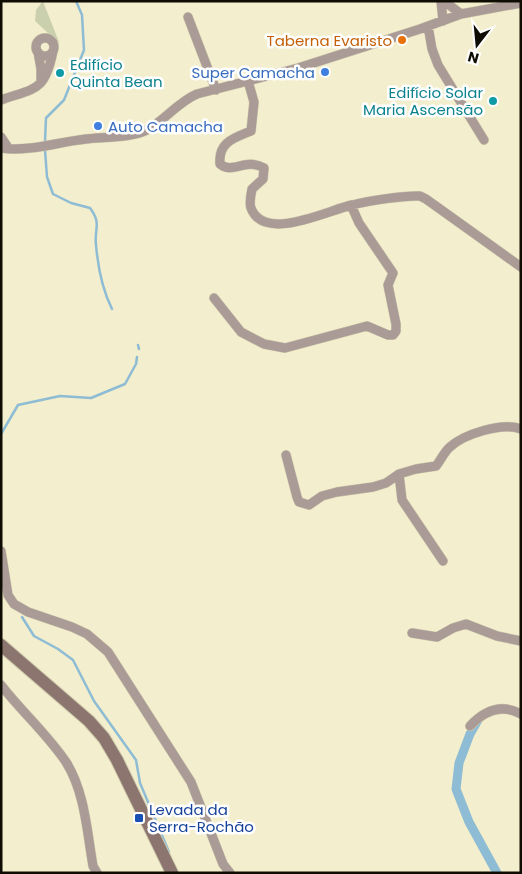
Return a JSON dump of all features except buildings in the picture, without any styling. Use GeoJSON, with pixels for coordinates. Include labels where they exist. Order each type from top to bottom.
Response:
{"type":"FeatureCollection","features":[{"type":"Feature","properties":{"kind":"main road"},"geometry":{"type":"LineString","coordinates":[[1,645],[89,721],[104,738],[126,778],[172,873]]}},
{"type":"Feature","properties":{"kind":"street"},"geometry":{"type":"LineString","coordinates":[[442,1],[461,14]]}},
{"type":"Feature","properties":{"kind":"street"},"geometry":{"type":"LineString","coordinates":[[442,1],[442,21]]}},
{"type":"Feature","properties":{"kind":"street"},"geometry":{"type":"LineString","coordinates":[[1,137],[5,148],[27,148],[140,133],[154,125],[188,98],[197,94],[316,62],[461,14],[521,3]]}},
{"type":"Feature","properties":{"kind":"street"},"geometry":{"type":"LineString","coordinates":[[188,17],[216,90]]}},
{"type":"Feature","properties":{"kind":"street"},"geometry":{"type":"LineString","coordinates":[[428,26],[432,49],[438,66],[484,140]]}},
{"type":"Feature","properties":{"kind":"street"},"geometry":{"type":"LineString","coordinates":[[1,100],[25,93],[38,87],[41,83],[51,61],[53,51],[52,42],[44,38],[37,43],[41,83]]}},
{"type":"Feature","properties":{"kind":"street"},"geometry":{"type":"LineString","coordinates":[[38,52],[45,56],[53,51]]}},
{"type":"Feature","properties":{"kind":"street"},"geometry":{"type":"LineString","coordinates":[[248,81],[254,102],[251,131],[230,141],[224,146],[219,156],[220,164],[225,168],[230,169],[237,165],[249,164],[256,164],[264,168],[263,179],[252,189],[250,206],[256,216],[268,223],[287,224],[351,205],[420,196],[521,267]]}},
{"type":"Feature","properties":{"kind":"street"},"geometry":{"type":"LineString","coordinates":[[214,298],[241,332],[264,344],[285,348],[367,326],[388,335],[393,335],[396,331],[396,324],[388,286],[393,273],[359,222],[351,205]]}},
{"type":"Feature","properties":{"kind":"street"},"geometry":{"type":"LineString","coordinates":[[286,454],[299,502],[309,505],[322,496],[373,487],[386,483],[399,474],[436,466],[448,448],[464,436],[512,426],[521,429]]}},
{"type":"Feature","properties":{"kind":"street"},"geometry":{"type":"LineString","coordinates":[[399,474],[402,500],[443,561]]}},
{"type":"Feature","properties":{"kind":"street"},"geometry":{"type":"LineString","coordinates":[[1,550],[8,595],[14,604],[28,612],[87,634],[108,652],[191,782],[223,864],[230,873]]}},
{"type":"Feature","properties":{"kind":"street"},"geometry":{"type":"LineString","coordinates":[[412,633],[437,637],[453,628],[466,624],[497,636],[521,641]]}},
{"type":"Feature","properties":{"kind":"street"},"geometry":{"type":"LineString","coordinates":[[1,685],[16,704],[45,733],[67,764],[80,795],[93,866],[97,873]]}},
{"type":"Feature","properties":{"kind":"street"},"geometry":{"type":"LineString","coordinates":[[470,726],[478,717],[497,708],[509,709],[521,714]]}},
{"type":"Feature","properties":{"kind":"green space"},"geometry":{"type":"Polygon","coordinates":[[[43,1],[59,42],[52,42],[49,34],[35,21],[36,10],[43,1]]]}},
{"type":"Feature","properties":{"kind":"waterway"},"geometry":{"type":"LineString","coordinates":[[45,141],[46,118],[64,100],[84,50],[82,15],[76,1]]}},
{"type":"Feature","properties":{"kind":"waterway"},"geometry":{"type":"LineString","coordinates":[[45,150],[47,177],[53,194],[71,203],[90,208],[94,213],[97,222],[96,245],[99,270],[112,309]]}},
{"type":"Feature","properties":{"kind":"waterway"},"geometry":{"type":"LineString","coordinates":[[138,345],[139,349]]}},
{"type":"Feature","properties":{"kind":"waterway"},"geometry":{"type":"LineString","coordinates":[[1,434],[18,405],[60,396],[91,398],[125,384],[136,364],[137,357]]}},
{"type":"Feature","properties":{"kind":"waterway"},"geometry":{"type":"LineString","coordinates":[[22,617],[34,636],[58,649],[73,660],[94,701],[136,760],[140,783],[169,852]]}},
{"type":"Feature","properties":{"kind":"waterway"},"geometry":{"type":"LineString","coordinates":[[478,720],[470,734],[459,763],[456,789],[469,822],[497,873]]}},
{"type":"Feature","properties":{"kind":"place","name":"Taberna Evaristo"},"geometry":{"type":"Point","coordinates":[402,40]}},
{"type":"Feature","properties":{"kind":"place","name":"Super Camacha"},"geometry":{"type":"Point","coordinates":[325,72]}},
{"type":"Feature","properties":{"kind":"place","name":"Edifício Quinta Bean"},"geometry":{"type":"Point","coordinates":[60,73]}},
{"type":"Feature","properties":{"kind":"place","name":"Edifício Solar Maria Ascensão"},"geometry":{"type":"Point","coordinates":[493,101]}},
{"type":"Feature","properties":{"kind":"place","name":"Auto Camacha"},"geometry":{"type":"Point","coordinates":[98,126]}},
{"type":"Feature","properties":{"kind":"place","name":"Levada da Serra-Rochão"},"geometry":{"type":"Point","coordinates":[139,818]}}]}
